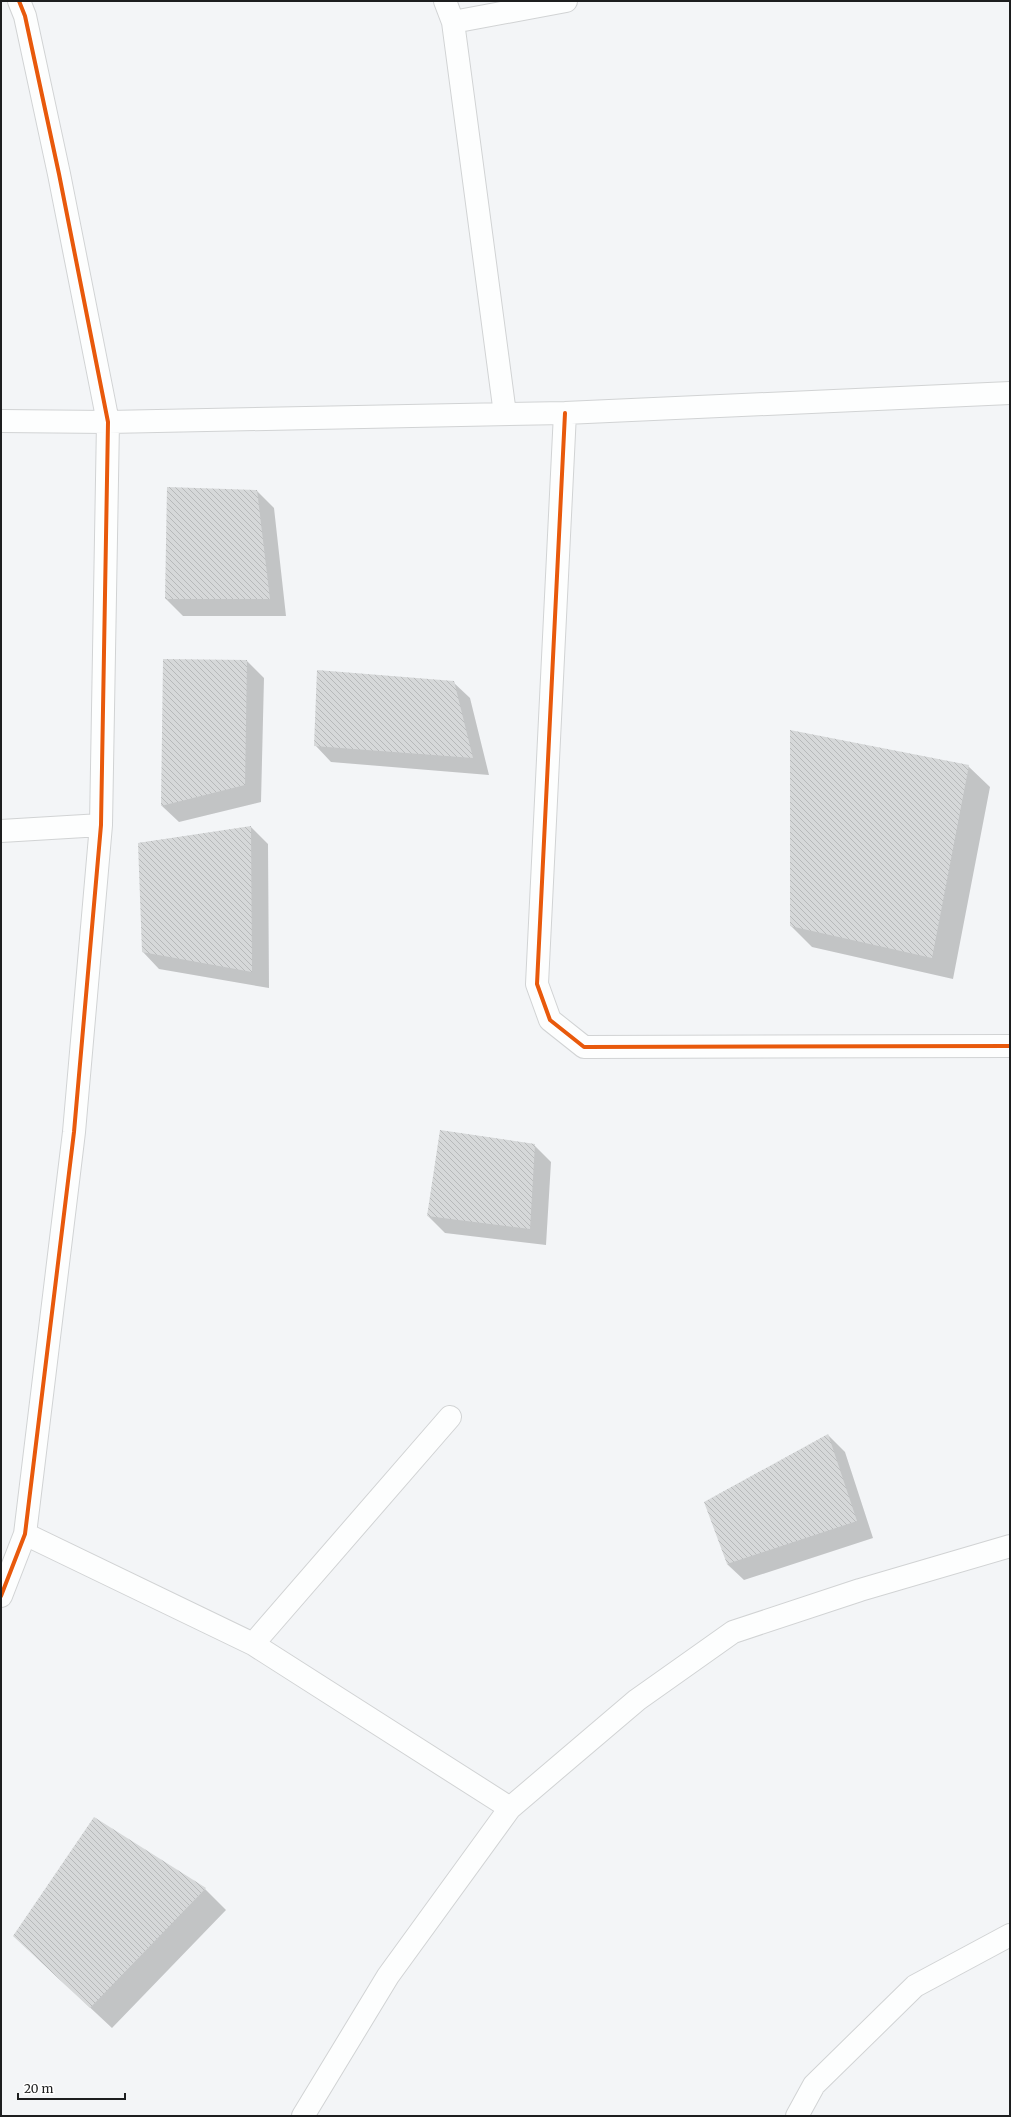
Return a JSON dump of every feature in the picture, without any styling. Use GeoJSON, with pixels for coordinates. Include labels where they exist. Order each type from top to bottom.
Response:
{"type":"FeatureCollection","features":[{"type":"Feature","properties":{"kind":"street"},"geometry":{"type":"LineString","coordinates":[[1,1596],[24,1534],[74,1132],[101,825],[108,422],[60,174],[25,16],[19,1]]}},
{"type":"Feature","properties":{"kind":"street"},"geometry":{"type":"LineString","coordinates":[[445,1],[454,22],[505,414]]}},
{"type":"Feature","properties":{"kind":"street"},"geometry":{"type":"LineString","coordinates":[[454,22],[566,1]]}},
{"type":"Feature","properties":{"kind":"street"},"geometry":{"type":"LineString","coordinates":[[1,421],[108,422],[565,413],[1010,393]]}},
{"type":"Feature","properties":{"kind":"street"},"geometry":{"type":"LineString","coordinates":[[565,413],[537,984],[550,1020],[584,1047],[1010,1046]]}},
{"type":"Feature","properties":{"kind":"street"},"geometry":{"type":"LineString","coordinates":[[1,831],[101,825]]}},
{"type":"Feature","properties":{"kind":"street"},"geometry":{"type":"LineString","coordinates":[[253,1644],[450,1417]]}},
{"type":"Feature","properties":{"kind":"street"},"geometry":{"type":"LineString","coordinates":[[24,1534],[253,1644],[510,1808]]}},
{"type":"Feature","properties":{"kind":"street"},"geometry":{"type":"LineString","coordinates":[[303,2116],[388,1976],[510,1808],[637,1700],[733,1632],[860,1590],[1010,1546]]}},
{"type":"Feature","properties":{"kind":"street"},"geometry":{"type":"LineString","coordinates":[[797,2116],[814,2085],[915,1986],[1010,1935]]}},
{"type":"Feature","properties":{"kind":"building"},"geometry":{"type":"Polygon","coordinates":[[[167,487],[257,490],[270,599],[165,599],[167,487]]]}},
{"type":"Feature","properties":{"kind":"building"},"geometry":{"type":"Polygon","coordinates":[[[163,659],[247,660],[245,785],[161,806],[163,659]]]}},
{"type":"Feature","properties":{"kind":"building"},"geometry":{"type":"Polygon","coordinates":[[[317,670],[454,681],[473,758],[314,746],[317,670]]]}},
{"type":"Feature","properties":{"kind":"building"},"geometry":{"type":"Polygon","coordinates":[[[790,730],[969,765],[932,958],[790,926],[790,730]]]}},
{"type":"Feature","properties":{"kind":"building"},"geometry":{"type":"Polygon","coordinates":[[[251,826],[252,972],[142,952],[138,843],[251,826]]]}},
{"type":"Feature","properties":{"kind":"building"},"geometry":{"type":"Polygon","coordinates":[[[440,1130],[535,1144],[530,1229],[427,1216],[440,1130]]]}},
{"type":"Feature","properties":{"kind":"building"},"geometry":{"type":"Polygon","coordinates":[[[828,1434],[857,1521],[727,1564],[704,1502],[828,1434]]]}},
{"type":"Feature","properties":{"kind":"building"},"geometry":{"type":"Polygon","coordinates":[[[94,1817],[206,1888],[90,2008],[13,1936],[94,1817]]]}},
{"type":"Feature","properties":{"kind":"cycle path"},"geometry":{"type":"LineString","coordinates":[[1,1596],[25,1534],[74,1132],[101,825],[108,422],[59,174],[25,16],[19,1]]}},
{"type":"Feature","properties":{"kind":"cycle path"},"geometry":{"type":"LineString","coordinates":[[565,413],[537,984],[550,1020],[584,1047],[1010,1046]]}}]}
